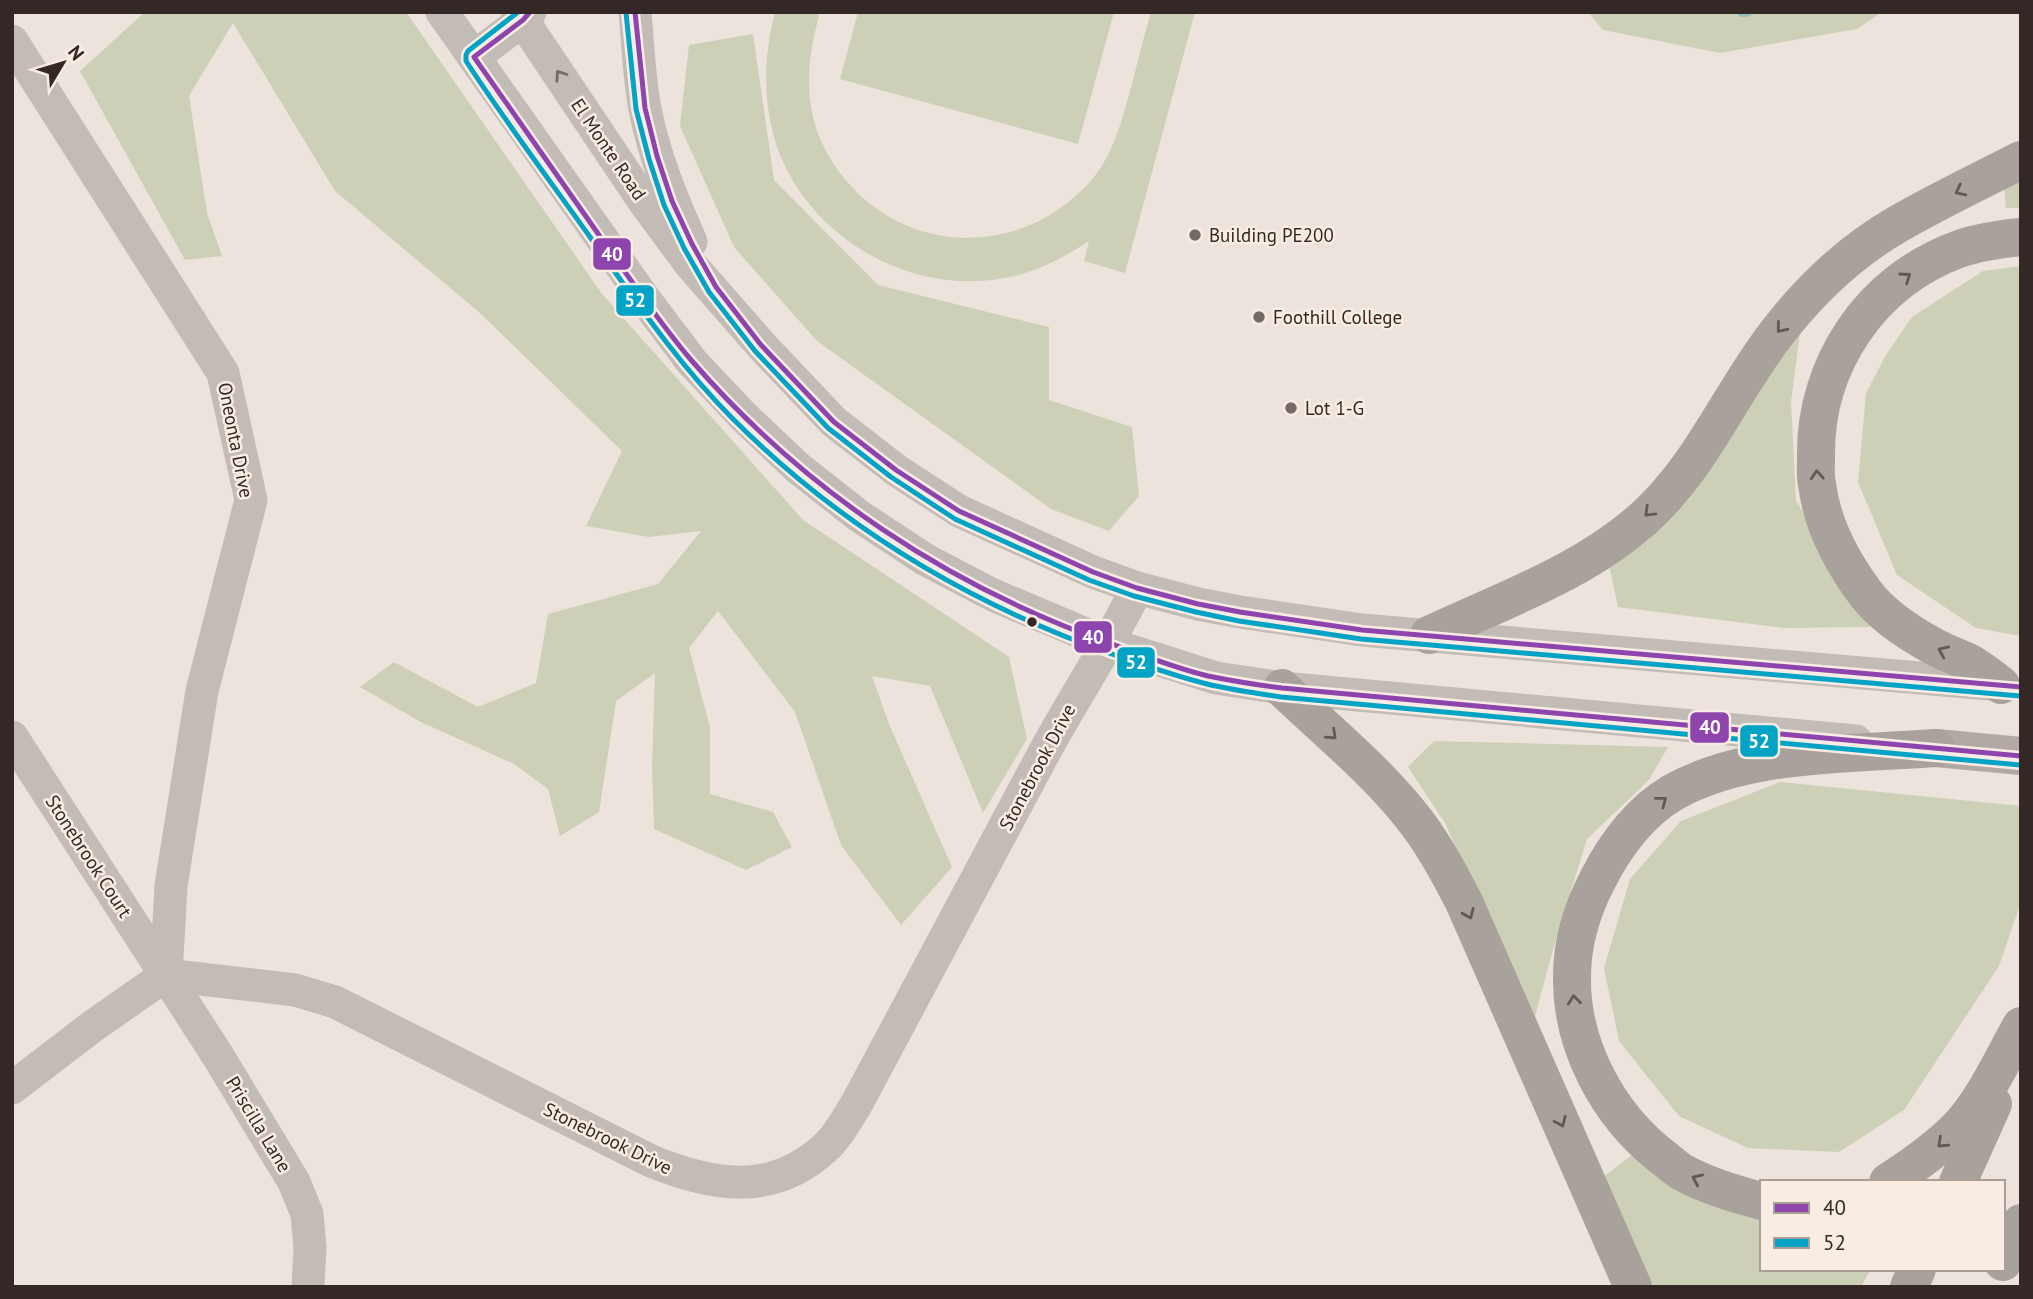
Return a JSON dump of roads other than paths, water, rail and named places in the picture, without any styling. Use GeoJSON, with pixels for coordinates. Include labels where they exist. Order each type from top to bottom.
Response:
{"type":"FeatureCollection","features":[{"type":"Feature","properties":{"kind":"highway"},"geometry":{"type":"LineString","coordinates":[[1429,635],[1533,589],[1577,566],[1614,542],[1675,487],[1704,449],[1752,368],[1777,333],[1832,273],[1896,225],[2021,160]]}},
{"type":"Feature","properties":{"kind":"highway"},"geometry":{"type":"LineString","coordinates":[[2011,686],[1969,662],[1933,646],[1898,624],[1868,597],[1846,565],[1827,526],[1816,484],[1815,443],[1820,407],[1830,372],[1846,341],[1867,312],[1892,288],[1922,266],[1958,249],[1990,240],[2021,237]]}},
{"type":"Feature","properties":{"kind":"highway"},"geometry":{"type":"LineString","coordinates":[[1282,688],[1379,780],[1410,813],[1438,854],[1464,902],[1633,1287]]}},
{"type":"Feature","properties":{"kind":"highway"},"geometry":{"type":"LineString","coordinates":[[1760,1200],[1725,1191],[1681,1171],[1643,1141],[1612,1104],[1589,1063],[1576,1020],[1572,978],[1576,937],[1589,897],[1609,857],[1637,821],[1670,794],[1704,778],[1744,766],[1789,758],[1936,748]]}},
{"type":"Feature","properties":{"kind":"highway"},"geometry":{"type":"LineString","coordinates":[[1891,1180],[1927,1157],[1959,1127],[1983,1094],[2021,1027]]}},
{"type":"Feature","properties":{"kind":"highway"},"geometry":{"type":"LineString","coordinates":[[1959,1180],[2021,1042]]}},
{"type":"Feature","properties":{"kind":"highway"},"geometry":{"type":"LineString","coordinates":[[2005,1258],[2021,1223]]}},
{"type":"Feature","properties":{"kind":"highway"},"geometry":{"type":"LineString","coordinates":[[1909,1287],[1916,1271]]}},
{"type":"Feature","properties":{"kind":"highway"},"geometry":{"type":"LineString","coordinates":[[1992,1287],[1999,1271]]}},
{"type":"Feature","properties":{"kind":"main road"},"geometry":{"type":"LineString","coordinates":[[1936,748],[2021,756]]}},
{"type":"Feature","properties":{"kind":"street"},"geometry":{"type":"LineString","coordinates":[[442,12],[692,362],[744,417],[798,468],[859,516],[926,560],[992,595],[1109,644],[1216,678],[1282,688],[1936,748]]}},
{"type":"Feature","properties":{"kind":"street"},"geometry":{"type":"LineString","coordinates":[[635,12],[645,108],[672,201],[716,287],[761,345]]}},
{"type":"Feature","properties":{"kind":"street"},"geometry":{"type":"LineString","coordinates":[[474,57],[524,15]]}},
{"type":"Feature","properties":{"kind":"street","name":"El Monte Road"},"geometry":{"type":"LineString","coordinates":[[524,15],[645,203],[691,265],[761,345],[834,422],[896,470],[959,512],[1093,572],[1137,588],[1240,612],[1362,630],[2011,686]]}},
{"type":"Feature","properties":{"kind":"street","name":"Oneonta Drive"},"geometry":{"type":"LineString","coordinates":[[12,41],[223,373],[251,500],[202,691],[171,886],[166,975]]}},
{"type":"Feature","properties":{"kind":"street","name":"Stonebrook Drive"},"geometry":{"type":"LineString","coordinates":[[166,975],[295,990],[335,1002],[651,1161],[684,1175],[729,1181],[782,1176],[806,1163],[828,1145],[857,1103],[1080,687],[1109,644],[1137,588]]}},
{"type":"Feature","properties":{"kind":"street","name":"Stonebrook Court"},"geometry":{"type":"LineString","coordinates":[[12,737],[166,975]]}},
{"type":"Feature","properties":{"kind":"street"},"geometry":{"type":"LineString","coordinates":[[12,1088],[166,975]]}},
{"type":"Feature","properties":{"kind":"street","name":"Priscilla Lane"},"geometry":{"type":"LineString","coordinates":[[166,975],[294,1182],[307,1214],[310,1248],[308,1287]]}},
{"type":"Feature","properties":{"kind":"waterway"},"geometry":{"type":"LineString","coordinates":[[1742,12],[1747,12]]}},
{"type":"Feature","properties":{"kind":"place","name":"Building PE200"},"geometry":{"type":"Point","coordinates":[1195,235]}},
{"type":"Feature","properties":{"kind":"place","name":"Foothill College"},"geometry":{"type":"Point","coordinates":[1259,317]}},
{"type":"Feature","properties":{"kind":"place","name":"Lot 1-G"},"geometry":{"type":"Point","coordinates":[1291,408]}}]}
